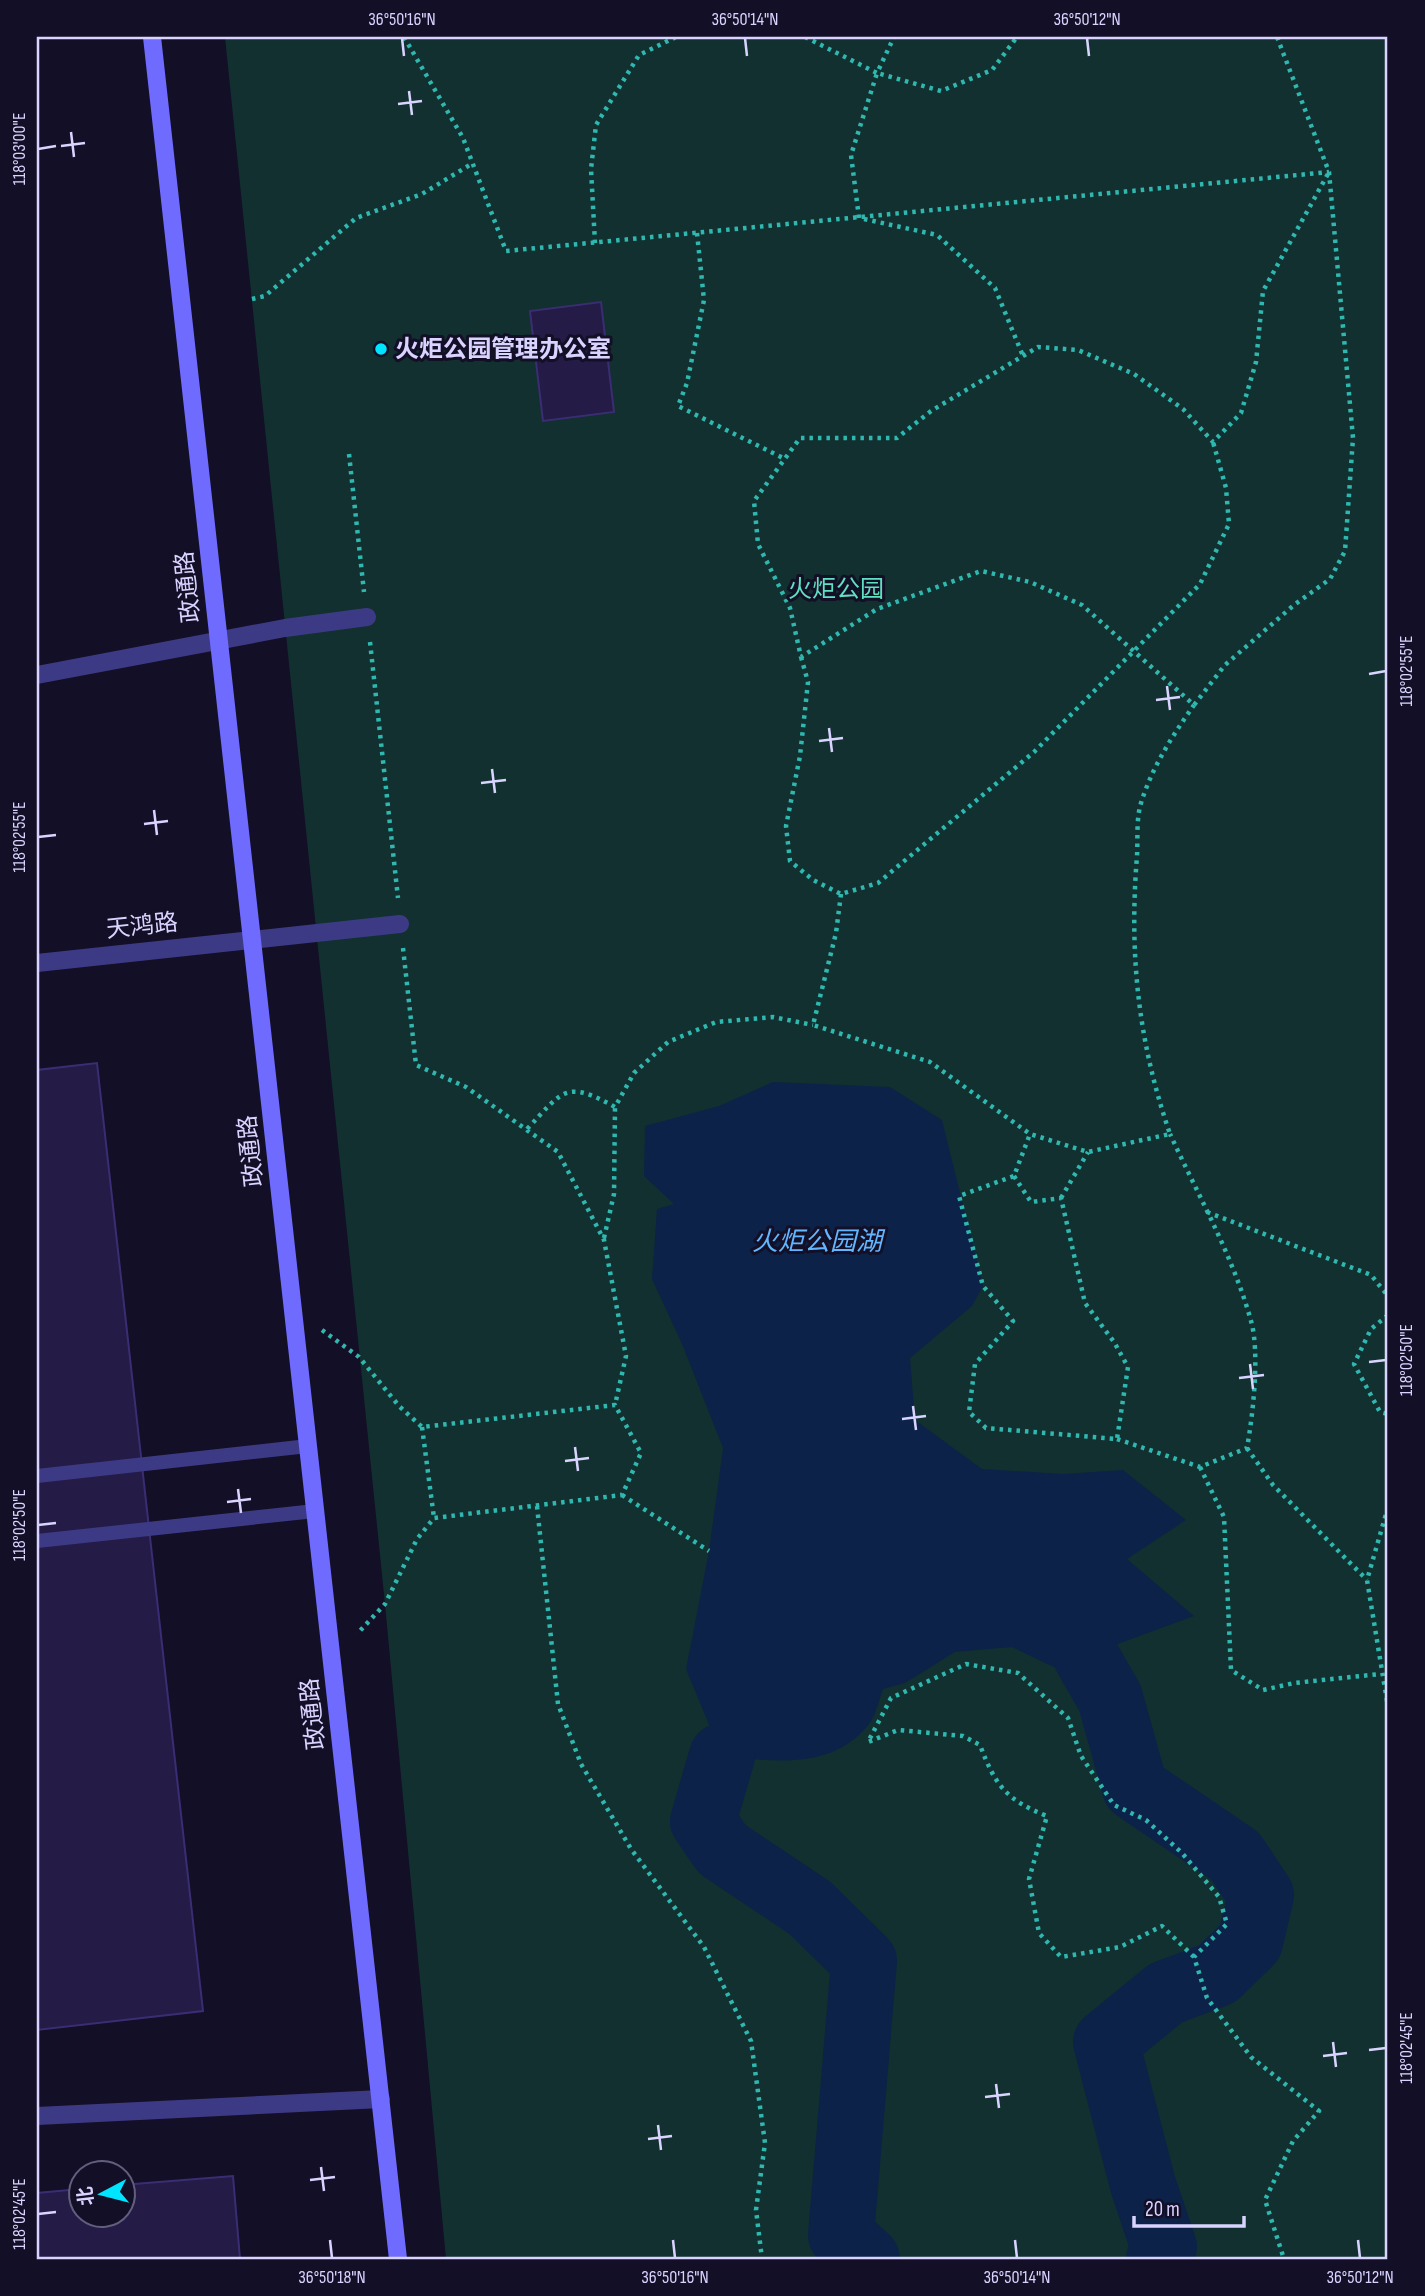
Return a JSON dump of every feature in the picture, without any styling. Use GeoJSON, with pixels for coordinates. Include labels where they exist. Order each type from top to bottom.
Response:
{"type":"FeatureCollection","features":[{"type":"Feature","properties":{"kind":"street","name":"政通路"},"geometry":{"type":"LineString","coordinates":[[152,37],[398,2259]]}},
{"type":"Feature","properties":{"kind":"street"},"geometry":{"type":"LineString","coordinates":[[37,675],[367,617]]}},
{"type":"Feature","properties":{"kind":"street","name":"天鸿路"},"geometry":{"type":"LineString","coordinates":[[37,963],[400,924]]}},
{"type":"Feature","properties":{"kind":"street"},"geometry":{"type":"LineString","coordinates":[[37,2116],[381,2099]]}},
{"type":"Feature","properties":{"kind":"lane"},"geometry":{"type":"LineString","coordinates":[[37,1476],[309,1446]]}},
{"type":"Feature","properties":{"kind":"lane"},"geometry":{"type":"LineString","coordinates":[[37,1541],[315,1511]]}},
{"type":"Feature","properties":{"kind":"path"},"geometry":{"type":"LineString","coordinates":[[404,37],[463,138],[506,251],[1329,173]]}},
{"type":"Feature","properties":{"kind":"path"},"geometry":{"type":"LineString","coordinates":[[596,243],[591,169],[596,125],[639,55],[676,37]]}},
{"type":"Feature","properties":{"kind":"path"},"geometry":{"type":"LineString","coordinates":[[805,37],[877,73],[941,91],[992,70],[1017,37]]}},
{"type":"Feature","properties":{"kind":"path"},"geometry":{"type":"LineString","coordinates":[[859,218],[850,155],[877,73],[894,37]]}},
{"type":"Feature","properties":{"kind":"path"},"geometry":{"type":"LineString","coordinates":[[1277,37],[1329,173],[1353,438],[1345,551],[1330,579],[1294,605],[1225,665],[1168,741],[1140,804],[1133,898],[1137,1005],[1156,1092],[1170,1134],[1252,1322],[1255,1408],[1247,1448],[1273,1485],[1367,1580]]}},
{"type":"Feature","properties":{"kind":"path"},"geometry":{"type":"LineString","coordinates":[[251,299],[265,296],[356,218],[422,194],[473,163]]}},
{"type":"Feature","properties":{"kind":"path"},"geometry":{"type":"LineString","coordinates":[[1213,442],[1241,413],[1256,362],[1263,291],[1329,173]]}},
{"type":"Feature","properties":{"kind":"path"},"geometry":{"type":"LineString","coordinates":[[859,218],[937,235],[995,288],[1023,356]]}},
{"type":"Feature","properties":{"kind":"path"},"geometry":{"type":"LineString","coordinates":[[697,233],[704,300],[687,383],[678,406],[785,459]]}},
{"type":"Feature","properties":{"kind":"path"},"geometry":{"type":"LineString","coordinates":[[1038,346],[1078,350],[1134,374],[1183,408],[1213,442],[1226,488],[1229,524],[1200,584],[1135,652],[1034,752],[878,883],[841,894],[813,880],[790,861],[786,827],[800,756],[808,682],[790,608],[758,544],[754,501],[800,438],[897,438],[931,411],[1038,346]]}},
{"type":"Feature","properties":{"kind":"path"},"geometry":{"type":"LineString","coordinates":[[349,454],[416,1065],[466,1087],[558,1152],[604,1240],[626,1356],[615,1405],[640,1454],[622,1495]]}},
{"type":"Feature","properties":{"kind":"path"},"geometry":{"type":"LineString","coordinates":[[801,657],[877,609],[981,571],[1030,582],[1082,605],[1194,705]]}},
{"type":"Feature","properties":{"kind":"path"},"geometry":{"type":"LineString","coordinates":[[813,1025],[836,933],[841,894]]}},
{"type":"Feature","properties":{"kind":"path"},"geometry":{"type":"LineString","coordinates":[[604,1240],[614,1194],[615,1107],[634,1073],[668,1042],[716,1023],[773,1017],[813,1025],[930,1062],[1030,1134],[1088,1152],[1170,1134]]}},
{"type":"Feature","properties":{"kind":"path"},"geometry":{"type":"LineString","coordinates":[[527,1129],[560,1094],[586,1090],[615,1107]]}},
{"type":"Feature","properties":{"kind":"path"},"geometry":{"type":"LineString","coordinates":[[1030,1134],[1014,1176],[959,1196],[983,1286],[1013,1321],[975,1364],[969,1412],[986,1428],[1117,1439],[1200,1467],[1247,1448]]}},
{"type":"Feature","properties":{"kind":"path"},"geometry":{"type":"LineString","coordinates":[[1088,1152],[1060,1198],[1085,1303],[1114,1342],[1128,1367],[1117,1439]]}},
{"type":"Feature","properties":{"kind":"path"},"geometry":{"type":"LineString","coordinates":[[1014,1176],[1031,1202],[1060,1198]]}},
{"type":"Feature","properties":{"kind":"path"},"geometry":{"type":"LineString","coordinates":[[1206,1212],[1371,1275],[1388,1296]]}},
{"type":"Feature","properties":{"kind":"path"},"geometry":{"type":"LineString","coordinates":[[293,1309],[359,1357],[399,1406],[422,1427],[434,1518]]}},
{"type":"Feature","properties":{"kind":"path"},"geometry":{"type":"LineString","coordinates":[[1388,1315],[1371,1329],[1354,1364],[1380,1412],[1388,1414]]}},
{"type":"Feature","properties":{"kind":"path"},"geometry":{"type":"LineString","coordinates":[[422,1427],[615,1405]]}},
{"type":"Feature","properties":{"kind":"path"},"geometry":{"type":"LineString","coordinates":[[1200,1467],[1224,1517],[1231,1670],[1263,1690],[1294,1683],[1380,1674]]}},
{"type":"Feature","properties":{"kind":"path"},"geometry":{"type":"LineString","coordinates":[[332,1659],[385,1604],[417,1539],[434,1518],[622,1495],[709,1551]]}},
{"type":"Feature","properties":{"kind":"path"},"geometry":{"type":"LineString","coordinates":[[537,1506],[558,1704],[581,1764],[631,1849],[704,1947],[751,2040],[765,2143],[756,2210],[762,2259]]}},
{"type":"Feature","properties":{"kind":"path"},"geometry":{"type":"LineString","coordinates":[[1388,1507],[1367,1580],[1380,1674],[1388,1707]]}},
{"type":"Feature","properties":{"kind":"path"},"geometry":{"type":"LineString","coordinates":[[1194,1956],[1227,1924],[1219,1898],[1182,1853],[1146,1820],[1114,1805],[1081,1756],[1068,1718],[1018,1673],[966,1664],[891,1698],[868,1742],[898,1730],[963,1735],[980,1745],[993,1780],[1026,1808],[1047,1816],[1030,1879],[1039,1933],[1061,1958],[1120,1947],[1162,1926],[1194,1956],[1207,1997],[1251,2057],[1319,2111],[1293,2141],[1265,2200],[1283,2259]]}},
{"type":"Feature","properties":{"kind":"green space","name":"火炬公园"},"geometry":{"type":"Polygon","coordinates":[[[225,37],[1388,37],[1388,2259],[446,2259],[385,1604],[225,37]]]}},
{"type":"Feature","properties":{"kind":"water","name":"火炬公园湖"},"geometry":{"type":"Polygon","coordinates":[[[773,1082],[890,1087],[942,1120],[983,1286],[972,1306],[910,1358],[915,1420],[982,1469],[1063,1474],[1123,1470],[1186,1520],[1127,1559],[1194,1616],[1104,1649],[1064,1672],[1012,1647],[955,1652],[905,1683],[883,1689],[869,1724],[838,1750],[801,1760],[722,1756],[686,1669],[709,1551],[723,1448],[682,1344],[652,1279],[657,1209],[674,1204],[644,1176],[645,1126],[719,1106],[773,1082]]]}},
{"type":"Feature","properties":{"kind":"building"},"geometry":{"type":"Polygon","coordinates":[[[601,302],[614,412],[543,421],[530,311],[601,302]]]}},
{"type":"Feature","properties":{"kind":"building"},"geometry":{"type":"Polygon","coordinates":[[[97,1063],[203,2011],[37,2030],[37,1070],[97,1063]]]}},
{"type":"Feature","properties":{"kind":"building"},"geometry":{"type":"Polygon","coordinates":[[[233,2176],[240,2259],[37,2259],[37,2193],[66,2190],[66,2230],[136,2230],[136,2184],[233,2176]]]}},
{"type":"Feature","properties":{"kind":"waterway"},"geometry":{"type":"LineString","coordinates":[[1087,1658],[1110,1698],[1135,1788],[1235,1856],[1261,1895],[1250,1942],[1217,1974],[1166,1993],[1106,2042],[1143,2185],[1164,2247],[1159,2259]]}},
{"type":"Feature","properties":{"kind":"waterway"},"geometry":{"type":"LineString","coordinates":[[722,1756],[703,1821],[722,1849],[810,1908],[864,1961],[841,2235],[867,2259]]}},
{"type":"Feature","properties":{"kind":"place","name":"火炬公园管理办公室"},"geometry":{"type":"Point","coordinates":[381,349]}}]}
